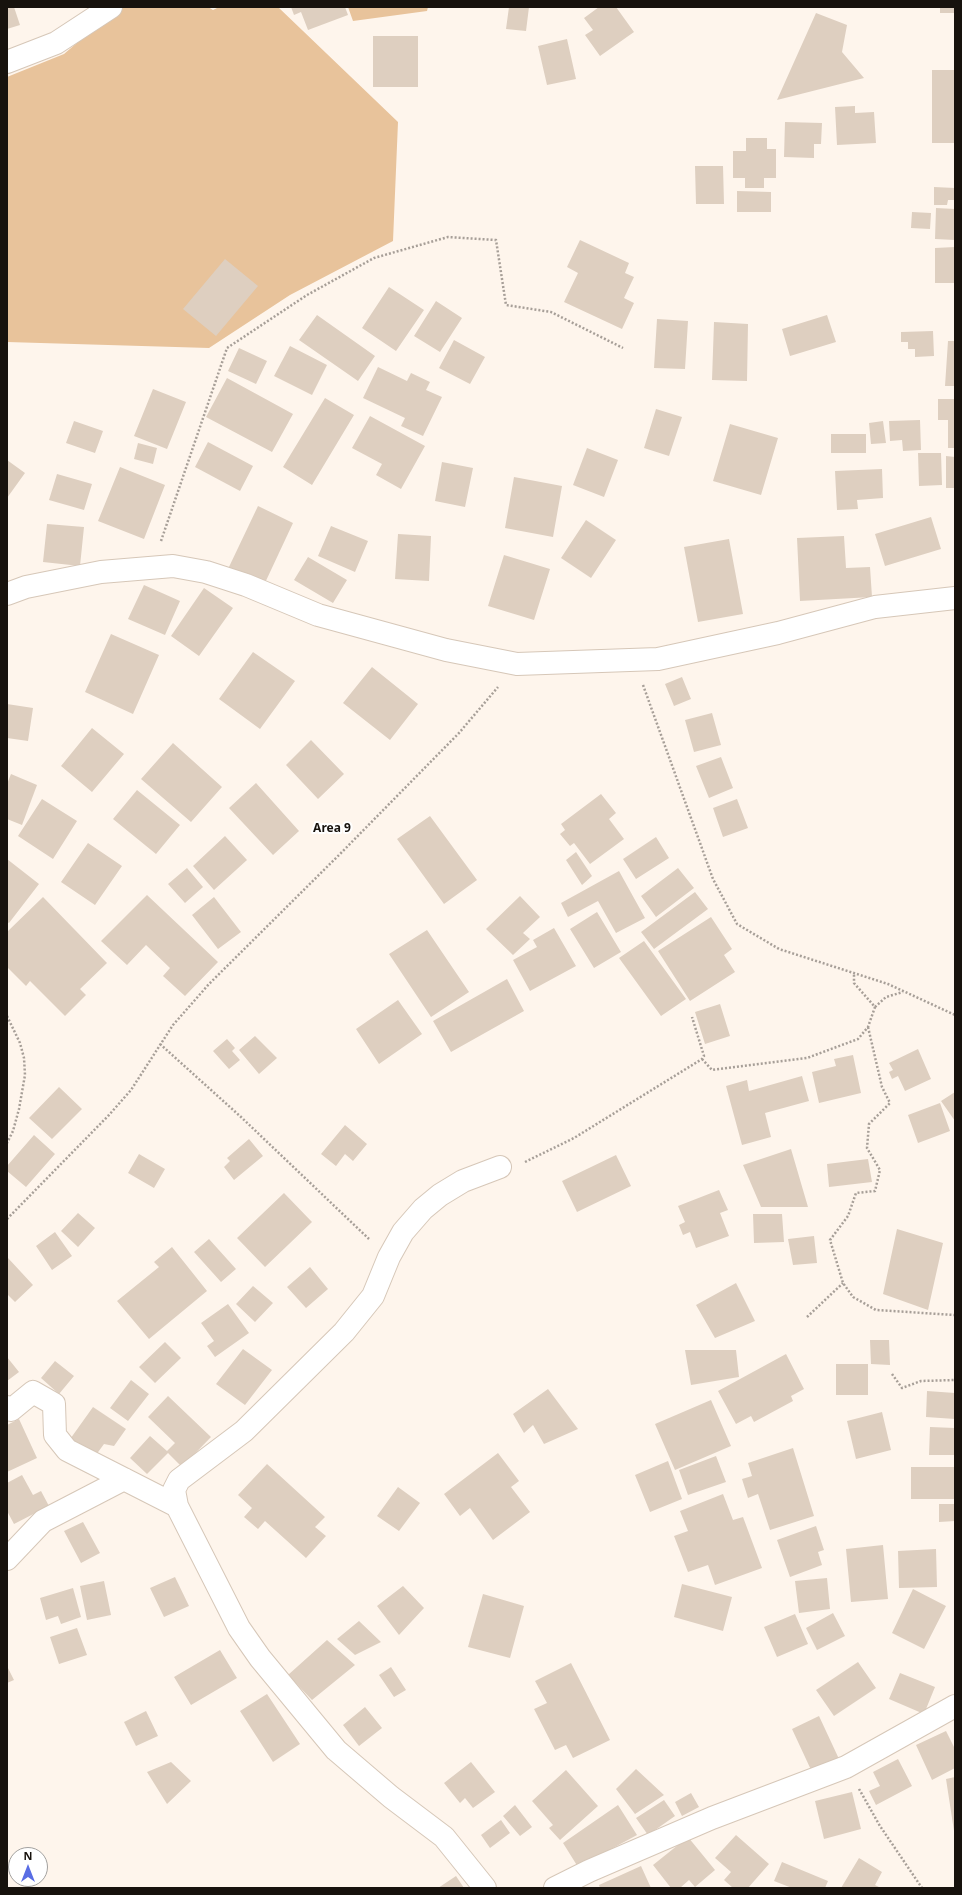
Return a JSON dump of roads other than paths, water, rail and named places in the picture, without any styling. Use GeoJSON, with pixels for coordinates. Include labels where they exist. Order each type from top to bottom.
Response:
{"type":"FeatureCollection","features":[{"type":"Feature","properties":{"kind":"street"},"geometry":{"type":"LineString","coordinates":[[7,62],[56,43],[111,7]]}},
{"type":"Feature","properties":{"kind":"street"},"geometry":{"type":"LineString","coordinates":[[7,594],[26,587],[101,572],[173,566],[206,572],[246,584],[318,615],[446,650],[518,664],[658,659],[778,632],[875,607],[955,598]]}},
{"type":"Feature","properties":{"kind":"street"},"geometry":{"type":"LineString","coordinates":[[485,1888],[444,1837],[391,1797],[336,1750],[260,1658],[239,1628],[177,1506],[174,1490],[179,1480],[244,1431],[344,1332],[373,1296],[389,1257],[403,1232],[423,1209],[463,1181],[500,1167]]}},
{"type":"Feature","properties":{"kind":"street"},"geometry":{"type":"LineString","coordinates":[[7,1407],[11,1410],[33,1392],[54,1404],[54,1435],[67,1450],[177,1506]]}},
{"type":"Feature","properties":{"kind":"street"},"geometry":{"type":"LineString","coordinates":[[7,1559],[43,1521],[124,1479]]}},
{"type":"Feature","properties":{"kind":"street"},"geometry":{"type":"LineString","coordinates":[[555,1888],[589,1871],[712,1818],[846,1767],[955,1706]]}},
{"type":"Feature","properties":{"kind":"district","name":"Area 9"},"geometry":{"type":"Point","coordinates":[332,829]}}]}
